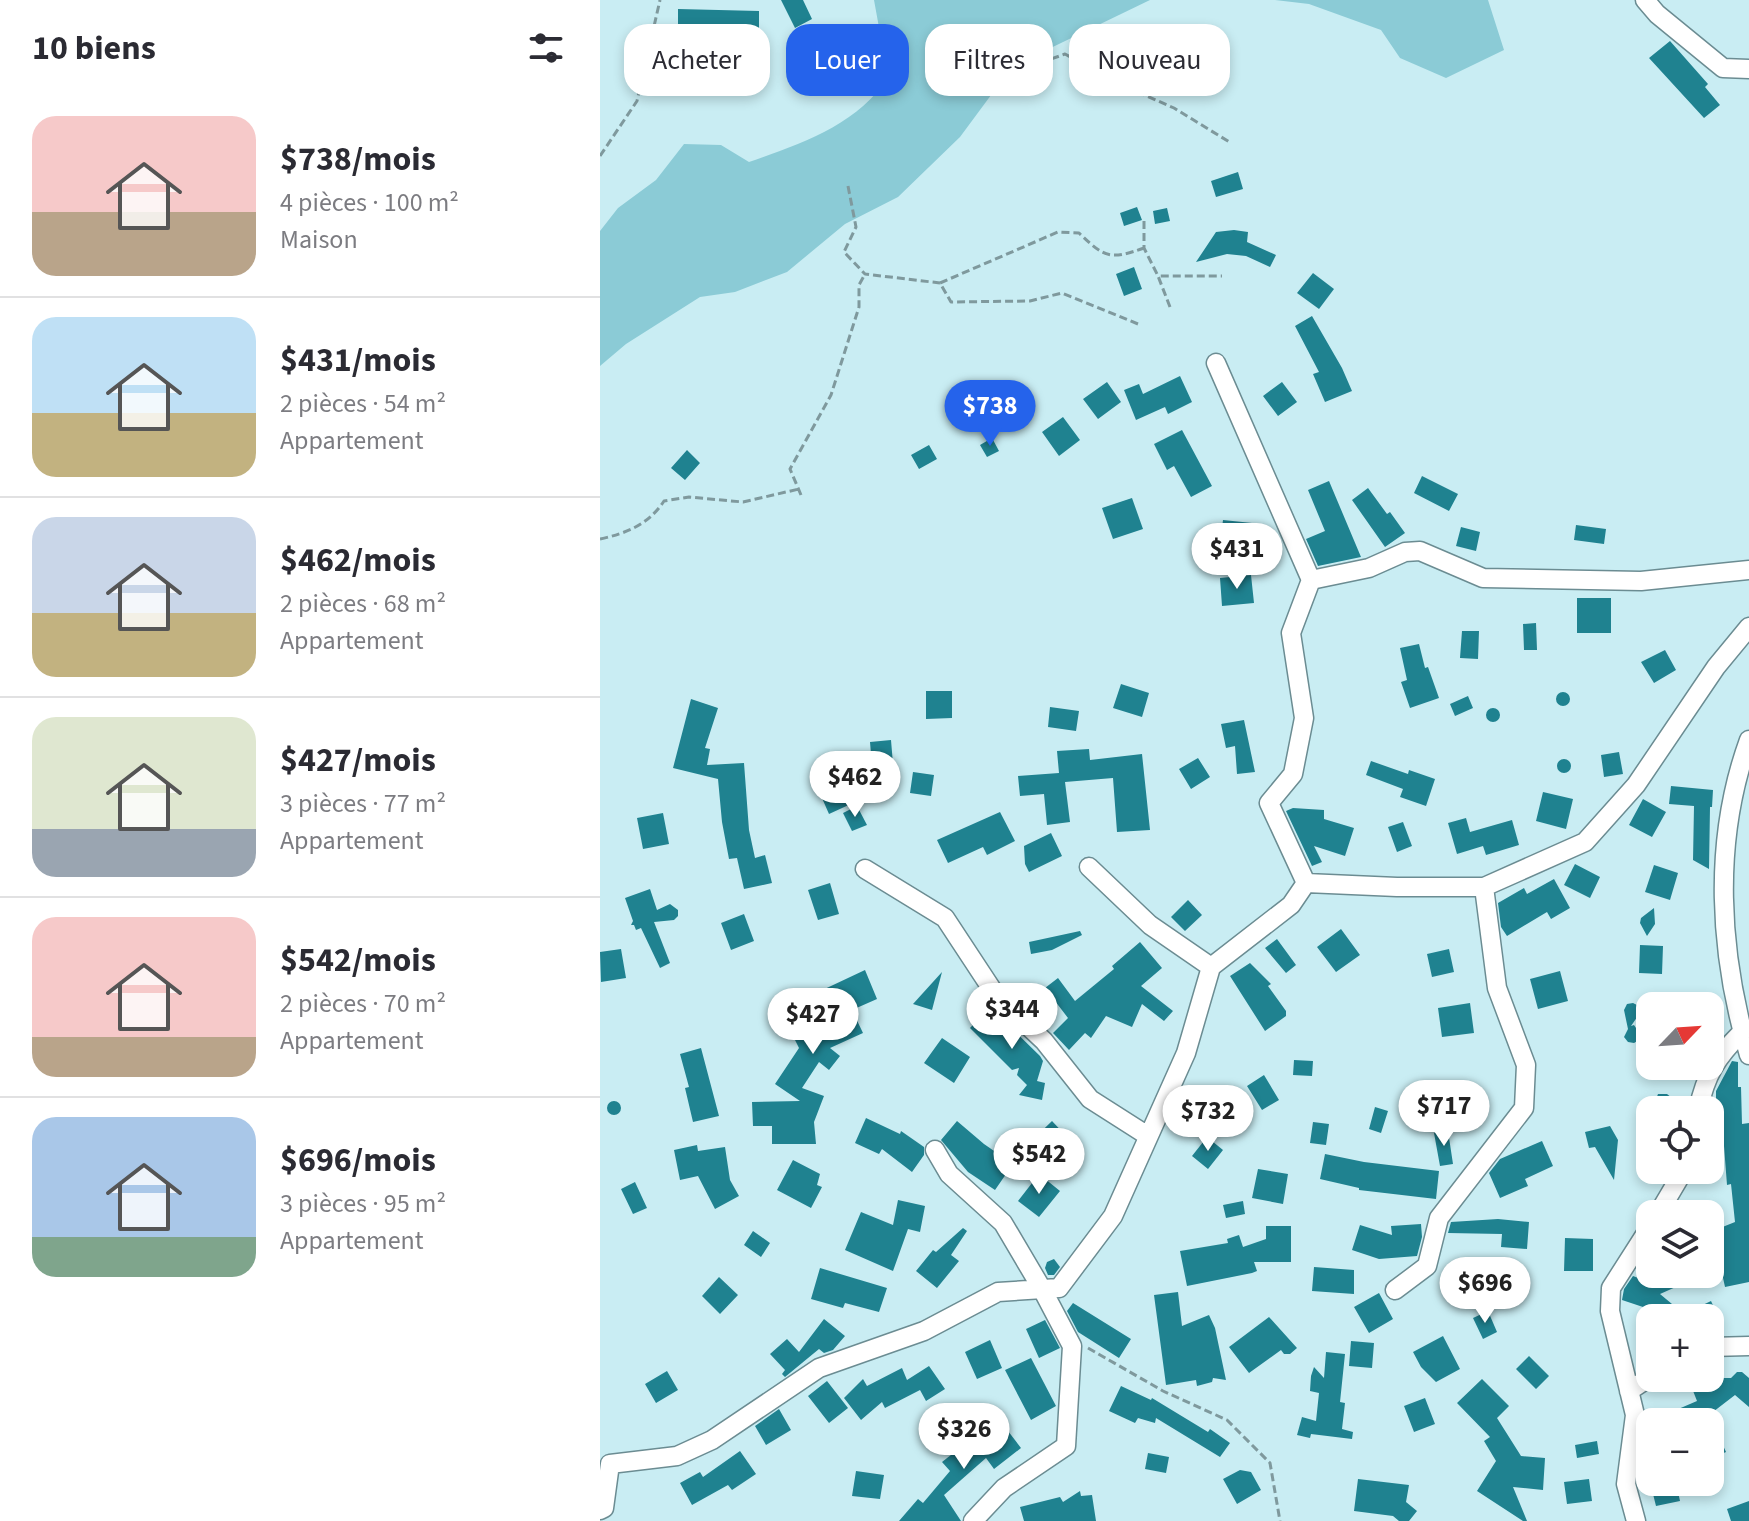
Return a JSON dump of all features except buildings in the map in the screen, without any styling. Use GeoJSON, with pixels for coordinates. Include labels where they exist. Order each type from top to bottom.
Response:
{"type":"FeatureCollection","features":[{"type":"Feature","properties":{"kind":"street"},"geometry":{"type":"LineString","coordinates":[[1645,0],[1657,14],[1723,68],[1749,69]]}},
{"type":"Feature","properties":{"kind":"street"},"geometry":{"type":"LineString","coordinates":[[1216,363],[1311,580],[1291,633],[1304,718],[1293,774],[1269,803],[1306,883]]}},
{"type":"Feature","properties":{"kind":"street"},"geometry":{"type":"LineString","coordinates":[[1311,580],[1369,568],[1405,552],[1420,551],[1483,578],[1641,581],[1749,570]]}},
{"type":"Feature","properties":{"kind":"street"},"geometry":{"type":"LineString","coordinates":[[1306,883],[1484,887],[1585,842],[1636,785],[1716,667],[1749,627]]}},
{"type":"Feature","properties":{"kind":"street"},"geometry":{"type":"LineString","coordinates":[[1749,740],[1741,762],[1724,850],[1726,957],[1749,1055]]}},
{"type":"Feature","properties":{"kind":"street"},"geometry":{"type":"LineString","coordinates":[[1089,867],[1150,925],[1211,967]]}},
{"type":"Feature","properties":{"kind":"street"},"geometry":{"type":"LineString","coordinates":[[865,869],[945,918],[997,997],[1044,1041],[1090,1099],[1148,1136]]}},
{"type":"Feature","properties":{"kind":"street"},"geometry":{"type":"LineString","coordinates":[[600,1510],[604,1508],[610,1464],[677,1456],[712,1440],[819,1368],[924,1331],[998,1292],[1059,1288],[1113,1216],[1186,1053],[1211,967],[1291,905],[1306,883]]}},
{"type":"Feature","properties":{"kind":"street"},"geometry":{"type":"LineString","coordinates":[[1395,1290],[1427,1266],[1439,1218],[1524,1108],[1526,1065],[1497,988],[1484,887]]}},
{"type":"Feature","properties":{"kind":"street"},"geometry":{"type":"LineString","coordinates":[[1701,1096],[1705,1079],[1742,1032]]}},
{"type":"Feature","properties":{"kind":"street"},"geometry":{"type":"LineString","coordinates":[[935,1150],[949,1174],[1003,1223],[1072,1346],[1066,1446],[1004,1488],[973,1521]]}},
{"type":"Feature","properties":{"kind":"street"},"geometry":{"type":"LineString","coordinates":[[1636,1249],[1611,1288],[1610,1311],[1635,1415],[1626,1484],[1636,1521]]}},
{"type":"Feature","properties":{"kind":"street"},"geometry":{"type":"LineString","coordinates":[[1724,1347],[1749,1346]]}},
{"type":"Feature","properties":{"kind":"street"},"geometry":{"type":"LineString","coordinates":[[1629,1391],[1636,1386]]}},
{"type":"Feature","properties":{"kind":"path"},"geometry":{"type":"LineString","coordinates":[[600,156],[637,101],[660,0]]}},
{"type":"Feature","properties":{"kind":"path"},"geometry":{"type":"LineString","coordinates":[[1053,58],[1065,54],[1122,85],[1174,108],[1231,143]]}},
{"type":"Feature","properties":{"kind":"path"},"geometry":{"type":"LineString","coordinates":[[848,186],[856,227],[844,252],[865,274],[940,283],[1058,232],[1079,233],[1097,251],[1117,257],[1144,248]]}},
{"type":"Feature","properties":{"kind":"path"},"geometry":{"type":"LineString","coordinates":[[1144,221],[1144,248],[1170,307]]}},
{"type":"Feature","properties":{"kind":"path"},"geometry":{"type":"LineString","coordinates":[[801,495],[790,469],[831,395],[859,307],[859,285],[865,274]]}},
{"type":"Feature","properties":{"kind":"path"},"geometry":{"type":"LineString","coordinates":[[1158,276],[1222,276]]}},
{"type":"Feature","properties":{"kind":"path"},"geometry":{"type":"LineString","coordinates":[[940,283],[951,302],[1030,301],[1062,293],[1138,324]]}},
{"type":"Feature","properties":{"kind":"path"},"geometry":{"type":"LineString","coordinates":[[600,539],[626,533],[654,516],[664,501],[689,497],[743,502],[799,489]]}},
{"type":"Feature","properties":{"kind":"path"},"geometry":{"type":"LineString","coordinates":[[1066,1335],[1163,1391],[1227,1420],[1270,1463],[1280,1521]]}},
{"type":"Feature","properties":{"kind":"shaded area"},"geometry":{"type":"Polygon","coordinates":[[[874,0],[1150,0],[1100,24],[1069,24],[1069,39],[1053,47],[1053,24],[925,24],[925,96],[990,96],[960,137],[898,197],[845,224],[787,272],[735,292],[700,297],[626,344],[600,366],[600,231],[618,208],[656,180],[684,144],[721,145],[749,162],[826,131],[874,96],[909,96],[909,24],[878,24],[874,0]]]}},
{"type":"Feature","properties":{"kind":"shaded area"},"geometry":{"type":"Polygon","coordinates":[[[1275,0],[1488,0],[1504,50],[1446,78],[1400,58],[1381,30],[1309,4],[1275,0]]]}}]}
